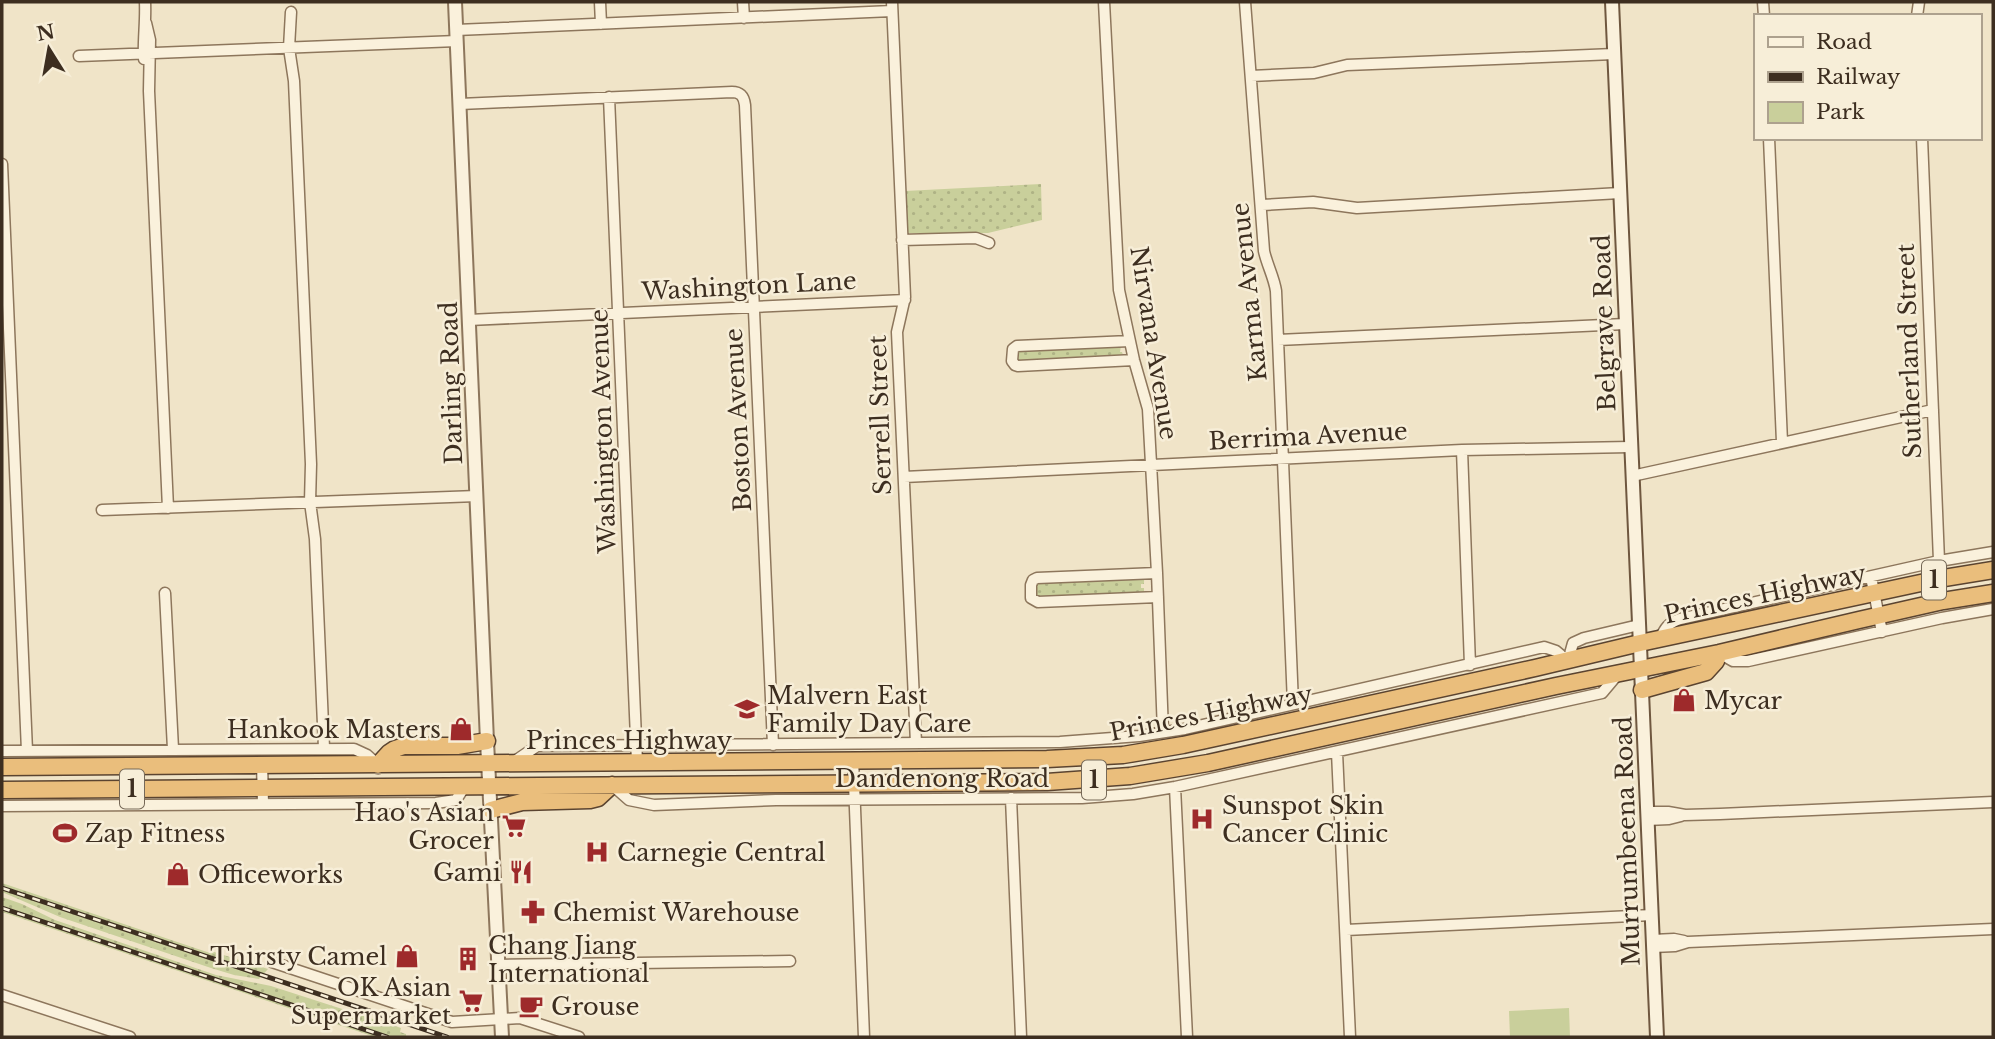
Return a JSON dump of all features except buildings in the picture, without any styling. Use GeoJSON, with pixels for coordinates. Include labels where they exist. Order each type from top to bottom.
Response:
{"type":"FeatureCollection","features":[{"type":"Feature","properties":{"kind":"highway","name":"Princes Highway"},"geometry":{"type":"LineString","coordinates":[[2,767],[637,762],[852,752],[1082,758],[1162,749],[1232,735],[1567,661],[1873,585],[1993,570]]}},
{"type":"Feature","properties":{"kind":"highway","name":"Princes Highway"},"geometry":{"type":"LineString","coordinates":[[2,790],[263,796],[465,786],[660,785],[853,791],[1093,780],[1164,772],[1719,653],[1878,615],[1993,593]]}},
{"type":"Feature","properties":{"kind":"highway"},"geometry":{"type":"LineString","coordinates":[[1642,690],[1706,672],[1719,653]]}},
{"type":"Feature","properties":{"kind":"highway"},"geometry":{"type":"LineString","coordinates":[[1232,735],[1236,757]]}},
{"type":"Feature","properties":{"kind":"highway"},"geometry":{"type":"LineString","coordinates":[[378,765],[395,748],[457,746],[486,741]]}},
{"type":"Feature","properties":{"kind":"highway"},"geometry":{"type":"LineString","coordinates":[[491,810],[522,802],[590,800],[612,785]]}},
{"type":"Feature","properties":{"kind":"street"},"geometry":{"type":"LineString","coordinates":[[145,2],[149,32],[147,54],[168,508]]}},
{"type":"Feature","properties":{"kind":"street","name":"Darling Road"},"geometry":{"type":"LineString","coordinates":[[455,2],[486,741],[502,1037]]}},
{"type":"Feature","properties":{"kind":"street"},"geometry":{"type":"LineString","coordinates":[[600,2],[601,24]]}},
{"type":"Feature","properties":{"kind":"street"},"geometry":{"type":"LineString","coordinates":[[743,2],[744,18]]}},
{"type":"Feature","properties":{"kind":"street","name":"Nirvana Avenue"},"geometry":{"type":"LineString","coordinates":[[1104,2],[1119,290],[1147,409],[1163,732]]}},
{"type":"Feature","properties":{"kind":"street","name":"Karma Avenue"},"geometry":{"type":"LineString","coordinates":[[1245,2],[1264,251],[1267,266],[1275,282],[1293,704]]}},
{"type":"Feature","properties":{"kind":"street","name":"Belgrave Road"},"geometry":{"type":"LineString","coordinates":[[1612,2],[1640,643]]}},
{"type":"Feature","properties":{"kind":"street"},"geometry":{"type":"LineString","coordinates":[[79,56],[293,48],[601,24],[744,18],[892,6]]}},
{"type":"Feature","properties":{"kind":"street","name":"Serrell Street"},"geometry":{"type":"LineString","coordinates":[[892,6],[905,300],[897,327],[916,743]]}},
{"type":"Feature","properties":{"kind":"street"},"geometry":{"type":"LineString","coordinates":[[291,7],[324,748]]}},
{"type":"Feature","properties":{"kind":"street"},"geometry":{"type":"LineString","coordinates":[[1251,76],[1314,73],[1347,65],[1614,54]]}},
{"type":"Feature","properties":{"kind":"street","name":"Boston Avenue"},"geometry":{"type":"LineString","coordinates":[[609,97],[732,92],[741,94],[745,105],[774,745]]}},
{"type":"Feature","properties":{"kind":"street"},"geometry":{"type":"LineString","coordinates":[[460,104],[609,97]]}},
{"type":"Feature","properties":{"kind":"street","name":"Washington Avenue"},"geometry":{"type":"LineString","coordinates":[[609,97],[637,762]]}},
{"type":"Feature","properties":{"kind":"street"},"geometry":{"type":"LineString","coordinates":[[1769,140],[1782,442]]}},
{"type":"Feature","properties":{"kind":"street","name":"Sutherland Street"},"geometry":{"type":"LineString","coordinates":[[1922,140],[1939,561]]}},
{"type":"Feature","properties":{"kind":"street"},"geometry":{"type":"LineString","coordinates":[[2,164],[5,330],[27,751]]}},
{"type":"Feature","properties":{"kind":"street"},"geometry":{"type":"LineString","coordinates":[[1262,205],[1313,202],[1357,208],[1620,193]]}},
{"type":"Feature","properties":{"kind":"street"},"geometry":{"type":"LineString","coordinates":[[902,240],[976,238],[989,243]]}},
{"type":"Feature","properties":{"kind":"street","name":"Washington Lane"},"geometry":{"type":"LineString","coordinates":[[469,320],[905,300]]}},
{"type":"Feature","properties":{"kind":"street"},"geometry":{"type":"LineString","coordinates":[[1278,340],[1625,324]]}},
{"type":"Feature","properties":{"kind":"street"},"geometry":{"type":"LineString","coordinates":[[1130,341],[1017,346],[1013,349],[1013,363],[1018,366],[1134,360]]}},
{"type":"Feature","properties":{"kind":"street"},"geometry":{"type":"LineString","coordinates":[[1632,476],[1933,410]]}},
{"type":"Feature","properties":{"kind":"street","name":"Berrima Avenue"},"geometry":{"type":"LineString","coordinates":[[904,477],[1462,450],[1630,447]]}},
{"type":"Feature","properties":{"kind":"street"},"geometry":{"type":"LineString","coordinates":[[1462,450],[1470,665]]}},
{"type":"Feature","properties":{"kind":"street"},"geometry":{"type":"LineString","coordinates":[[102,510],[477,496]]}},
{"type":"Feature","properties":{"kind":"street"},"geometry":{"type":"LineString","coordinates":[[1882,632],[1873,585],[1939,561],[1993,552]]}},
{"type":"Feature","properties":{"kind":"street"},"geometry":{"type":"LineString","coordinates":[[1157,573],[1037,578],[1031,585],[1031,598],[1038,602],[1158,597]]}},
{"type":"Feature","properties":{"kind":"street"},"geometry":{"type":"LineString","coordinates":[[165,593],[173,749]]}},
{"type":"Feature","properties":{"kind":"street"},"geometry":{"type":"LineString","coordinates":[[1719,653],[1733,661],[1748,662],[1993,609]]}},
{"type":"Feature","properties":{"kind":"street"},"geometry":{"type":"LineString","coordinates":[[1567,661],[1573,643],[1639,625]]}},
{"type":"Feature","properties":{"kind":"street","name":"Murrumbeena Road"},"geometry":{"type":"LineString","coordinates":[[1640,643],[1657,1037]]}},
{"type":"Feature","properties":{"kind":"street","name":"Dandenong Road"},"geometry":{"type":"LineString","coordinates":[[512,763],[537,746],[774,745],[852,752],[916,743],[1060,742],[1163,732],[1544,648],[1556,651],[1567,661]]}},
{"type":"Feature","properties":{"kind":"street","name":"Dandenong Road"},"geometry":{"type":"LineString","coordinates":[[638,803],[658,805],[853,791],[1011,798],[1133,794],[1602,693],[1619,673]]}},
{"type":"Feature","properties":{"kind":"street"},"geometry":{"type":"LineString","coordinates":[[1479,704],[1490,717]]}},
{"type":"Feature","properties":{"kind":"street"},"geometry":{"type":"LineString","coordinates":[[2,806],[263,796],[261,748]]}},
{"type":"Feature","properties":{"kind":"street"},"geometry":{"type":"LineString","coordinates":[[2,751],[354,749],[367,755],[378,765]]}},
{"type":"Feature","properties":{"kind":"street"},"geometry":{"type":"LineString","coordinates":[[852,752],[864,1037]]}},
{"type":"Feature","properties":{"kind":"street"},"geometry":{"type":"LineString","coordinates":[[1337,752],[1350,1037]]}},
{"type":"Feature","properties":{"kind":"street"},"geometry":{"type":"LineString","coordinates":[[612,785],[624,797],[638,803],[654,794],[660,785]]}},
{"type":"Feature","properties":{"kind":"street"},"geometry":{"type":"LineString","coordinates":[[1175,787],[1187,1037]]}},
{"type":"Feature","properties":{"kind":"street"},"geometry":{"type":"LineString","coordinates":[[1011,798],[1021,1037]]}},
{"type":"Feature","properties":{"kind":"street"},"geometry":{"type":"LineString","coordinates":[[1647,816],[1669,819],[1685,815],[1993,802]]}},
{"type":"Feature","properties":{"kind":"street"},"geometry":{"type":"LineString","coordinates":[[1346,930],[1652,915]]}},
{"type":"Feature","properties":{"kind":"street"},"geometry":{"type":"LineString","coordinates":[[1653,943],[1675,946],[1688,942],[1993,929]]}},
{"type":"Feature","properties":{"kind":"street"},"geometry":{"type":"LineString","coordinates":[[498,965],[790,961]]}},
{"type":"Feature","properties":{"kind":"street"},"geometry":{"type":"LineString","coordinates":[[272,962],[452,1022],[523,1019],[579,1037]]}},
{"type":"Feature","properties":{"kind":"street"},"geometry":{"type":"LineString","coordinates":[[2,995],[107,1034],[130,1037]]}},
{"type":"Feature","properties":{"kind":"green space"},"geometry":{"type":"Polygon","coordinates":[[[1041,184],[1042,220],[988,233],[906,233],[905,191],[1041,184]]]}},
{"type":"Feature","properties":{"kind":"green space"},"geometry":{"type":"Polygon","coordinates":[[[1121,346],[1123,357],[1021,362],[1015,359],[1018,350],[1121,346]]]}},
{"type":"Feature","properties":{"kind":"green space"},"geometry":{"type":"Polygon","coordinates":[[[1144,577],[1141,588],[1144,588],[1144,594],[1039,598],[1035,591],[1036,585],[1043,582],[1144,577]]]}},
{"type":"Feature","properties":{"kind":"green space"},"geometry":{"type":"Polygon","coordinates":[[[2,883],[210,953],[211,951],[268,969],[259,979],[211,968],[60,917],[2,892],[2,883]]]}},
{"type":"Feature","properties":{"kind":"green space"},"geometry":{"type":"Polygon","coordinates":[[[2,897],[55,920],[216,975],[271,986],[401,1028],[400,1032],[406,1034],[406,1037],[375,1037],[2,912],[2,897]]]}},
{"type":"Feature","properties":{"kind":"green space"},"geometry":{"type":"Polygon","coordinates":[[[1569,1008],[1570,1037],[1510,1037],[1509,1011],[1569,1008]]]}},
{"type":"Feature","properties":{"kind":"railway"},"geometry":{"type":"LineString","coordinates":[[2,888],[447,1037]]}},
{"type":"Feature","properties":{"kind":"railway"},"geometry":{"type":"LineString","coordinates":[[2,908],[387,1037]]}},
{"type":"Feature","properties":{"kind":"place","name":"Mycar"},"geometry":{"type":"Point","coordinates":[1684,700]}},
{"type":"Feature","properties":{"kind":"place","name":"Malvern East Family Day Care"},"geometry":{"type":"Point","coordinates":[747,709]}},
{"type":"Feature","properties":{"kind":"place","name":"Hankook Masters"},"geometry":{"type":"Point","coordinates":[461,729]}},
{"type":"Feature","properties":{"kind":"place","name":"Sunspot Skin Cancer Clinic"},"geometry":{"type":"Point","coordinates":[1202,819]}},
{"type":"Feature","properties":{"kind":"place","name":"Hao's Asian Grocer"},"geometry":{"type":"Point","coordinates":[514,826]}},
{"type":"Feature","properties":{"kind":"place","name":"Zap Fitness"},"geometry":{"type":"Point","coordinates":[65,833]}},
{"type":"Feature","properties":{"kind":"place","name":"Carnegie Central"},"geometry":{"type":"Point","coordinates":[597,852]}},
{"type":"Feature","properties":{"kind":"place","name":"Gami"},"geometry":{"type":"Point","coordinates":[521,872]}},
{"type":"Feature","properties":{"kind":"place","name":"Officeworks"},"geometry":{"type":"Point","coordinates":[178,874]}},
{"type":"Feature","properties":{"kind":"place","name":"Chemist Warehouse"},"geometry":{"type":"Point","coordinates":[533,912]}},
{"type":"Feature","properties":{"kind":"place","name":"Thirsty Camel"},"geometry":{"type":"Point","coordinates":[407,956]}},
{"type":"Feature","properties":{"kind":"place","name":"Chang Jiang International"},"geometry":{"type":"Point","coordinates":[468,959]}},
{"type":"Feature","properties":{"kind":"place","name":"OK Asian Supermarket"},"geometry":{"type":"Point","coordinates":[471,1001]}},
{"type":"Feature","properties":{"kind":"place","name":"Grouse"},"geometry":{"type":"Point","coordinates":[531,1006]}}]}
